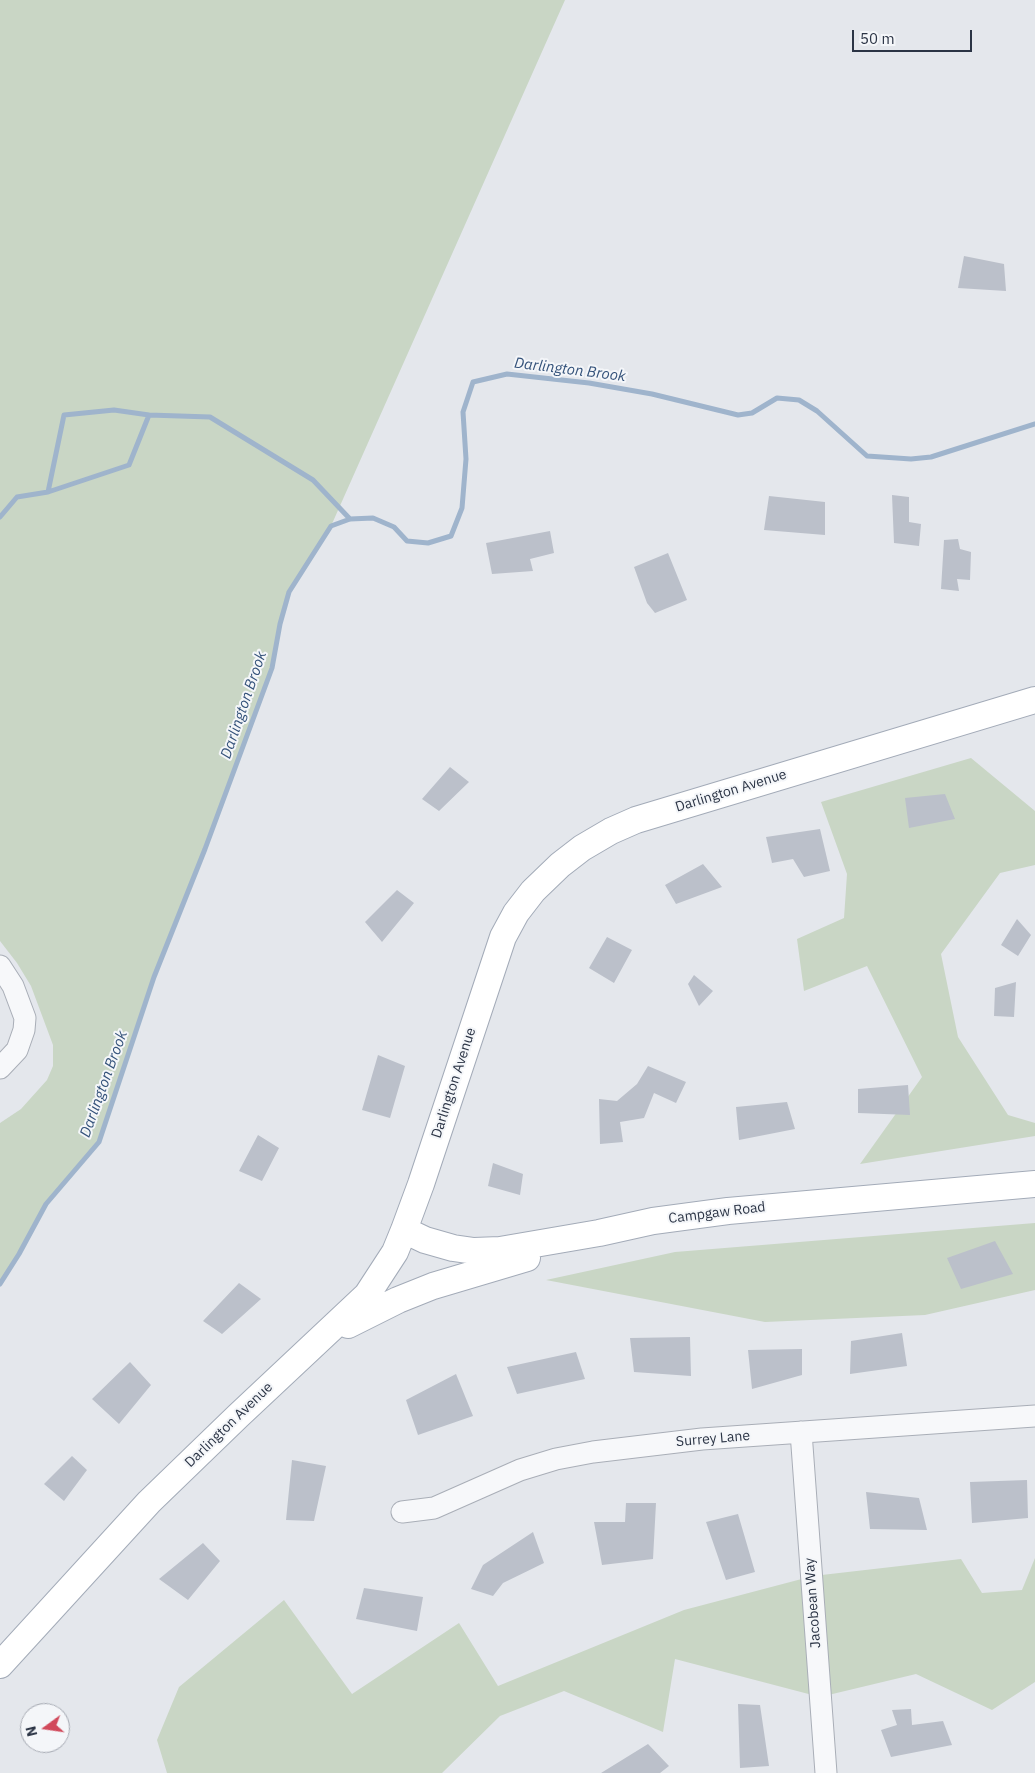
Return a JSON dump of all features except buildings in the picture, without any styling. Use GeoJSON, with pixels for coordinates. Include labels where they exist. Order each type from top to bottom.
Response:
{"type":"FeatureCollection","features":[{"type":"Feature","properties":{"kind":"main road","name":"Darlington Avenue"},"geometry":{"type":"LineString","coordinates":[[0,1665],[149,1502],[367,1295],[394,1252],[404,1230],[424,1176],[502,937],[516,913],[533,891],[560,865],[582,848],[611,831],[636,820],[1035,700]]}},
{"type":"Feature","properties":{"kind":"main road","name":"Campgaw Road"},"geometry":{"type":"LineString","coordinates":[[404,1230],[425,1240],[453,1248],[474,1251],[500,1250],[599,1233],[653,1221],[728,1211],[1035,1184]]}},
{"type":"Feature","properties":{"kind":"main road"},"geometry":{"type":"LineString","coordinates":[[319,1340],[398,1300],[433,1286],[516,1262],[599,1233]]}},
{"type":"Feature","properties":{"kind":"street"},"geometry":{"type":"LineString","coordinates":[[0,966],[13,986],[25,1018],[24,1030],[17,1050],[0,1068]]}},
{"type":"Feature","properties":{"kind":"street","name":"Surrey Lane"},"geometry":{"type":"LineString","coordinates":[[402,1512],[434,1508],[520,1470],[593,1452],[702,1439],[1035,1416]]}},
{"type":"Feature","properties":{"kind":"street","name":"Jacobean Way"},"geometry":{"type":"LineString","coordinates":[[801,1432],[826,1773]]}},
{"type":"Feature","properties":{"kind":"green space"},"geometry":{"type":"Polygon","coordinates":[[[0,0],[565,0],[331,526],[289,592],[280,624],[272,668],[205,849],[154,977],[99,1142],[46,1204],[19,1254],[0,1284],[0,1123],[21,1109],[47,1080],[53,1066],[53,1045],[31,986],[17,963],[0,941],[0,0]]]}},
{"type":"Feature","properties":{"kind":"green space"},"geometry":{"type":"Polygon","coordinates":[[[971,758],[1035,811],[1035,865],[1000,873],[941,954],[958,1037],[1008,1115],[1035,1123],[1035,1136],[860,1164],[922,1077],[867,966],[804,991],[797,939],[844,918],[847,874],[821,802],[971,758]]]}},
{"type":"Feature","properties":{"kind":"green space"},"geometry":{"type":"Polygon","coordinates":[[[1035,1223],[1035,1290],[925,1315],[765,1322],[546,1280],[675,1252],[1035,1223]]]}},
{"type":"Feature","properties":{"kind":"green space"},"geometry":{"type":"Polygon","coordinates":[[[1035,1558],[1035,1682],[992,1710],[916,1674],[820,1697],[675,1659],[663,1732],[564,1691],[500,1716],[442,1773],[167,1773],[157,1740],[179,1687],[284,1600],[352,1694],[459,1623],[498,1686],[684,1610],[813,1576],[961,1559],[982,1593],[1022,1590],[1035,1558]]]}},
{"type":"Feature","properties":{"kind":"waterway","name":"Darlington Brook"},"geometry":{"type":"LineString","coordinates":[[0,1284],[19,1254],[46,1204],[99,1142],[154,977],[205,849],[272,668],[280,624],[289,592],[331,526],[350,519],[373,518],[394,527],[407,541],[428,543],[451,536],[462,508],[466,459],[463,412],[473,382],[507,374],[589,383],[652,394],[738,415],[752,413],[777,398],[799,400],[817,411],[867,456],[911,459],[931,457],[1035,424]]}},
{"type":"Feature","properties":{"kind":"waterway"},"geometry":{"type":"LineString","coordinates":[[48,492],[64,415],[114,410],[149,415]]}},
{"type":"Feature","properties":{"kind":"waterway"},"geometry":{"type":"LineString","coordinates":[[0,517],[17,497],[48,492],[129,465],[149,415],[210,417],[313,480],[350,519]]}}]}
